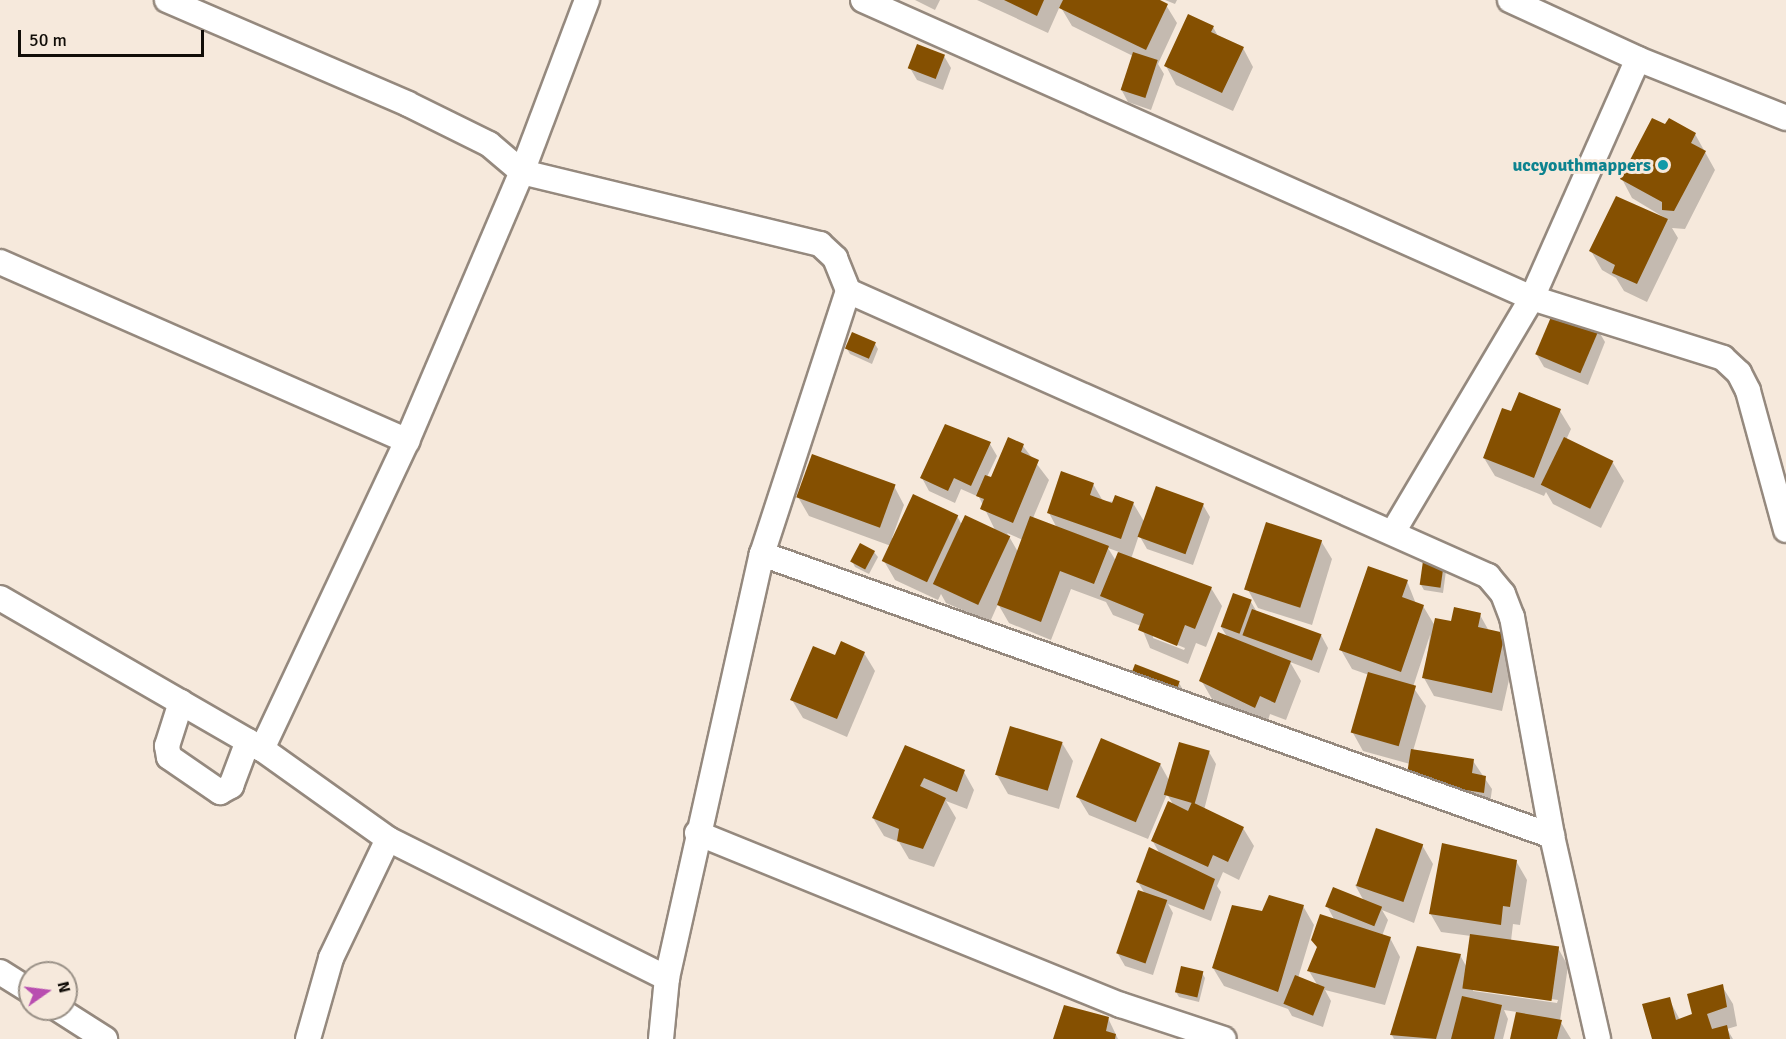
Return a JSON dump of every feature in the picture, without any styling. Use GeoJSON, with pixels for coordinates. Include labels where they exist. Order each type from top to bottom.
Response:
{"type":"FeatureCollection","features":[{"type":"Feature","properties":{"kind":"street"},"geometry":{"type":"LineString","coordinates":[[167,0],[408,104],[489,144],[522,172],[820,244],[836,258],[848,291],[762,554],[697,833],[667,978],[661,1039]]}},
{"type":"Feature","properties":{"kind":"street"},"geometry":{"type":"LineString","coordinates":[[181,702],[167,746],[169,757],[220,792],[231,786],[255,745],[407,441],[522,172],[587,0]]}},
{"type":"Feature","properties":{"kind":"street"},"geometry":{"type":"LineString","coordinates":[[863,0],[1532,297],[1723,358],[1739,373],[1748,391],[1786,530]]}},
{"type":"Feature","properties":{"kind":"street"},"geometry":{"type":"LineString","coordinates":[[1510,0],[1638,59],[1786,118]]}},
{"type":"Feature","properties":{"kind":"street"},"geometry":{"type":"LineString","coordinates":[[1393,532],[1532,297],[1638,59]]}},
{"type":"Feature","properties":{"kind":"street"},"geometry":{"type":"LineString","coordinates":[[0,261],[407,441]]}},
{"type":"Feature","properties":{"kind":"street"},"geometry":{"type":"LineString","coordinates":[[848,291],[1488,576],[1503,594],[1512,617],[1552,836],[1598,1039]]}},
{"type":"Feature","properties":{"kind":"street"},"geometry":{"type":"LineString","coordinates":[[762,554],[1552,836]]}},
{"type":"Feature","properties":{"kind":"street"},"geometry":{"type":"LineString","coordinates":[[0,598],[255,745],[388,839],[667,978]]}},
{"type":"Feature","properties":{"kind":"street"},"geometry":{"type":"LineString","coordinates":[[697,833],[1121,1005],[1224,1039]]}},
{"type":"Feature","properties":{"kind":"street"},"geometry":{"type":"LineString","coordinates":[[308,1039],[331,958],[388,839]]}},
{"type":"Feature","properties":{"kind":"street"},"geometry":{"type":"LineString","coordinates":[[0,972],[18,983]]}},
{"type":"Feature","properties":{"kind":"street"},"geometry":{"type":"LineString","coordinates":[[77,1021],[105,1039]]}},
{"type":"Feature","properties":{"kind":"building"},"geometry":{"type":"Polygon","coordinates":[[[1004,0],[1044,0],[1037,16],[1004,0]]]}},
{"type":"Feature","properties":{"kind":"building"},"geometry":{"type":"Polygon","coordinates":[[[1063,0],[1160,0],[1168,4],[1146,50],[1059,8],[1063,0]]]}},
{"type":"Feature","properties":{"kind":"building"},"geometry":{"type":"Polygon","coordinates":[[[1188,14],[1214,26],[1211,32],[1244,47],[1222,93],[1164,66],[1188,14]]]}},
{"type":"Feature","properties":{"kind":"building"},"geometry":{"type":"Polygon","coordinates":[[[917,44],[945,55],[936,79],[908,68],[917,44]]]}},
{"type":"Feature","properties":{"kind":"building"},"geometry":{"type":"Polygon","coordinates":[[[1133,52],[1158,60],[1145,98],[1121,90],[1133,52]]]}},
{"type":"Feature","properties":{"kind":"building","name":"uccyouthmappers"},"geometry":{"type":"Polygon","coordinates":[[[1652,118],[1665,124],[1669,118],[1696,133],[1691,143],[1706,151],[1674,211],[1662,210],[1662,202],[1620,179],[1652,118]]]}},
{"type":"Feature","properties":{"kind":"building"},"geometry":{"type":"Polygon","coordinates":[[[1616,196],[1668,219],[1637,284],[1612,273],[1615,265],[1589,251],[1616,196]]]}},
{"type":"Feature","properties":{"kind":"building"},"geometry":{"type":"Polygon","coordinates":[[[1554,310],[1599,329],[1580,373],[1535,354],[1554,310]]]}},
{"type":"Feature","properties":{"kind":"building"},"geometry":{"type":"Polygon","coordinates":[[[852,332],[876,342],[869,359],[845,349],[852,332]]]}},
{"type":"Feature","properties":{"kind":"building"},"geometry":{"type":"Polygon","coordinates":[[[1519,392],[1561,409],[1534,478],[1483,458],[1502,408],[1511,411],[1519,392]]]}},
{"type":"Feature","properties":{"kind":"building"},"geometry":{"type":"Polygon","coordinates":[[[945,424],[991,442],[971,486],[954,478],[948,491],[920,478],[945,424]]]}},
{"type":"Feature","properties":{"kind":"building"},"geometry":{"type":"Polygon","coordinates":[[[1008,437],[1024,444],[1021,452],[1039,460],[1013,523],[980,509],[984,499],[976,496],[985,475],[991,477],[1008,437]]]}},
{"type":"Feature","properties":{"kind":"building"},"geometry":{"type":"Polygon","coordinates":[[[1564,437],[1613,461],[1590,509],[1541,485],[1564,437]]]}},
{"type":"Feature","properties":{"kind":"building"},"geometry":{"type":"Polygon","coordinates":[[[812,454],[896,484],[880,528],[796,497],[812,454]]]}},
{"type":"Feature","properties":{"kind":"building"},"geometry":{"type":"Polygon","coordinates":[[[1061,471],[1094,483],[1090,495],[1112,503],[1115,495],[1134,502],[1121,539],[1047,513],[1061,471]]]}},
{"type":"Feature","properties":{"kind":"building"},"geometry":{"type":"Polygon","coordinates":[[[1156,486],[1204,503],[1185,554],[1138,537],[1156,486]]]}},
{"type":"Feature","properties":{"kind":"building"},"geometry":{"type":"Polygon","coordinates":[[[913,494],[958,515],[927,582],[882,561],[913,494]]]}},
{"type":"Feature","properties":{"kind":"building"},"geometry":{"type":"Polygon","coordinates":[[[965,515],[1010,536],[978,605],[933,584],[965,515]]]}},
{"type":"Feature","properties":{"kind":"building"},"geometry":{"type":"Polygon","coordinates":[[[1030,516],[1109,546],[1094,584],[1060,571],[1041,622],[997,605],[1030,516]]]}},
{"type":"Feature","properties":{"kind":"building"},"geometry":{"type":"Polygon","coordinates":[[[1266,522],[1322,540],[1300,608],[1244,590],[1266,522]]]}},
{"type":"Feature","properties":{"kind":"building"},"geometry":{"type":"Polygon","coordinates":[[[860,543],[875,551],[865,570],[850,562],[860,543]]]}},
{"type":"Feature","properties":{"kind":"building"},"geometry":{"type":"Polygon","coordinates":[[[1118,552],[1212,587],[1195,629],[1185,625],[1177,646],[1138,630],[1144,614],[1100,596],[1118,552]]]}},
{"type":"Feature","properties":{"kind":"building"},"geometry":{"type":"Polygon","coordinates":[[[1423,561],[1444,564],[1440,588],[1420,585],[1423,561]]]}},
{"type":"Feature","properties":{"kind":"building"},"geometry":{"type":"Polygon","coordinates":[[[1368,566],[1408,580],[1402,597],[1424,605],[1401,672],[1339,650],[1368,566]]]}},
{"type":"Feature","properties":{"kind":"building"},"geometry":{"type":"Polygon","coordinates":[[[1233,593],[1252,600],[1239,634],[1221,627],[1233,593]]]}},
{"type":"Feature","properties":{"kind":"building"},"geometry":{"type":"Polygon","coordinates":[[[1454,607],[1481,613],[1478,627],[1505,633],[1492,693],[1422,678],[1435,618],[1451,621],[1454,607]]]}},
{"type":"Feature","properties":{"kind":"building"},"geometry":{"type":"Polygon","coordinates":[[[1252,609],[1322,634],[1312,661],[1242,635],[1252,609]]]}},
{"type":"Feature","properties":{"kind":"building"},"geometry":{"type":"Polygon","coordinates":[[[1218,632],[1291,661],[1275,703],[1260,696],[1255,708],[1199,681],[1218,632]]]}},
{"type":"Feature","properties":{"kind":"building"},"geometry":{"type":"Polygon","coordinates":[[[841,641],[865,652],[837,719],[790,700],[813,646],[835,655],[841,641]]]}},
{"type":"Feature","properties":{"kind":"building"},"geometry":{"type":"Polygon","coordinates":[[[1135,664],[1180,681],[1173,698],[1129,681],[1135,664]]]}},
{"type":"Feature","properties":{"kind":"building"},"geometry":{"type":"Polygon","coordinates":[[[1368,672],[1416,686],[1399,746],[1351,733],[1368,672]]]}},
{"type":"Feature","properties":{"kind":"building"},"geometry":{"type":"Polygon","coordinates":[[[1010,726],[1063,742],[1048,791],[995,775],[1010,726]]]}},
{"type":"Feature","properties":{"kind":"building"},"geometry":{"type":"Polygon","coordinates":[[[1101,738],[1161,763],[1136,822],[1076,797],[1101,738]]]}},
{"type":"Feature","properties":{"kind":"building"},"geometry":{"type":"Polygon","coordinates":[[[1179,742],[1210,751],[1195,804],[1164,795],[1179,742]]]}},
{"type":"Feature","properties":{"kind":"building"},"geometry":{"type":"Polygon","coordinates":[[[905,745],[965,770],[957,792],[924,778],[920,786],[946,798],[923,849],[897,841],[899,829],[872,818],[905,745]]]}},
{"type":"Feature","properties":{"kind":"building"},"geometry":{"type":"Polygon","coordinates":[[[1411,749],[1474,759],[1472,773],[1486,776],[1484,793],[1406,780],[1411,749]]]}},
{"type":"Feature","properties":{"kind":"building"},"geometry":{"type":"Polygon","coordinates":[[[1168,801],[1188,811],[1192,802],[1244,827],[1228,862],[1213,855],[1208,867],[1151,841],[1168,801]]]}},
{"type":"Feature","properties":{"kind":"building"},"geometry":{"type":"Polygon","coordinates":[[[1376,828],[1423,844],[1403,902],[1356,886],[1376,828]]]}},
{"type":"Feature","properties":{"kind":"building"},"geometry":{"type":"Polygon","coordinates":[[[1442,843],[1517,860],[1510,907],[1503,906],[1501,925],[1429,914],[1442,843]]]}},
{"type":"Feature","properties":{"kind":"building"},"geometry":{"type":"Polygon","coordinates":[[[1149,847],[1215,879],[1204,910],[1136,882],[1149,847]]]}},
{"type":"Feature","properties":{"kind":"building"},"geometry":{"type":"Polygon","coordinates":[[[1333,887],[1382,907],[1374,926],[1325,906],[1333,887]]]}},
{"type":"Feature","properties":{"kind":"building"},"geometry":{"type":"Polygon","coordinates":[[[1138,890],[1167,900],[1145,963],[1116,953],[1138,890]]]}},
{"type":"Feature","properties":{"kind":"building"},"geometry":{"type":"Polygon","coordinates":[[[1269,895],[1304,905],[1278,992],[1212,968],[1232,905],[1262,911],[1269,895]]]}},
{"type":"Feature","properties":{"kind":"building"},"geometry":{"type":"Polygon","coordinates":[[[1320,914],[1391,937],[1375,988],[1307,971],[1317,947],[1311,940],[1320,914]]]}},
{"type":"Feature","properties":{"kind":"building"},"geometry":{"type":"Polygon","coordinates":[[[1470,934],[1559,947],[1551,1001],[1462,988],[1470,934]]]}},
{"type":"Feature","properties":{"kind":"building"},"geometry":{"type":"Polygon","coordinates":[[[1417,946],[1461,954],[1436,1039],[1390,1035],[1417,946]]]}},
{"type":"Feature","properties":{"kind":"building"},"geometry":{"type":"Polygon","coordinates":[[[1181,966],[1203,971],[1197,997],[1175,992],[1181,966]]]}},
{"type":"Feature","properties":{"kind":"building"},"geometry":{"type":"Polygon","coordinates":[[[1295,975],[1325,987],[1313,1016],[1283,1004],[1295,975]]]}},
{"type":"Feature","properties":{"kind":"building"},"geometry":{"type":"Polygon","coordinates":[[[1723,984],[1727,1007],[1707,1014],[1712,1029],[1727,1025],[1730,1039],[1652,1039],[1642,1004],[1670,997],[1676,1020],[1692,1014],[1687,994],[1723,984]]]}},
{"type":"Feature","properties":{"kind":"building"},"geometry":{"type":"Polygon","coordinates":[[[1462,996],[1502,1005],[1494,1039],[1451,1039],[1462,996]]]}},
{"type":"Feature","properties":{"kind":"building"},"geometry":{"type":"Polygon","coordinates":[[[1064,1005],[1109,1017],[1106,1031],[1116,1034],[1115,1039],[1053,1039],[1064,1005]]]}},
{"type":"Feature","properties":{"kind":"building"},"geometry":{"type":"Polygon","coordinates":[[[1516,1012],[1562,1020],[1557,1039],[1510,1039],[1516,1012]]]}},
{"type":"Feature","properties":{"kind":"place","name":"uccyouthmappers"},"geometry":{"type":"Point","coordinates":[1663,165]}}]}
